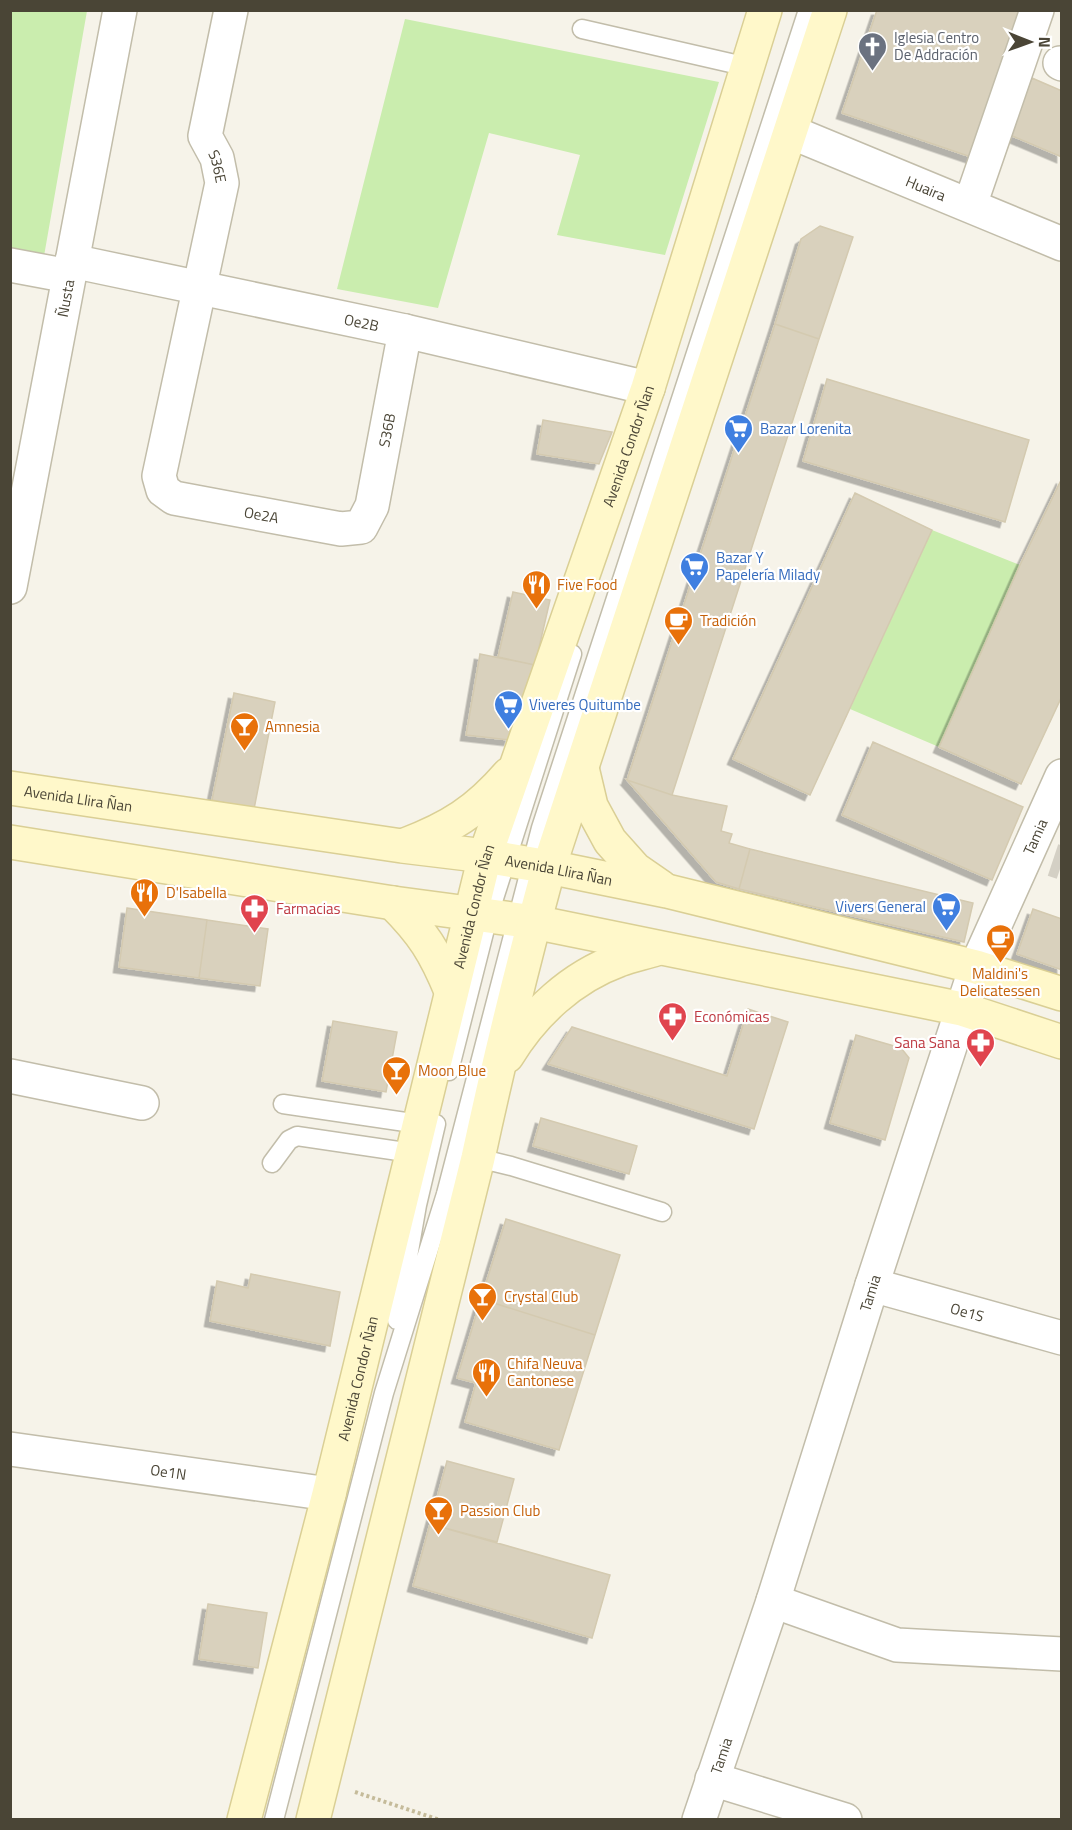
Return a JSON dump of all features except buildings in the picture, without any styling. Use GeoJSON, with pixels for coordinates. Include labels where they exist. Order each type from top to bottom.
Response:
{"type":"FeatureCollection","features":[{"type":"Feature","properties":{"kind":"main road","name":"Avenida Condor Ñan"},"geometry":{"type":"LineString","coordinates":[[313,1820],[478,1158],[497,1072],[502,919],[518,861],[516,765],[648,388],[765,10]]}},
{"type":"Feature","properties":{"kind":"main road","name":"Avenida Condor Ñan"},"geometry":{"type":"LineString","coordinates":[[244,1820],[328,1494],[451,991],[502,919],[518,861],[582,768],[830,10]]}},
{"type":"Feature","properties":{"kind":"main road"},"geometry":{"type":"LineString","coordinates":[[402,846],[435,833],[466,816],[493,792],[516,765]]}},
{"type":"Feature","properties":{"kind":"main road"},"geometry":{"type":"LineString","coordinates":[[582,768],[591,806],[610,841],[635,870],[667,891]]}},
{"type":"Feature","properties":{"kind":"main road","name":"Avenida Llira Ñan"},"geometry":{"type":"LineString","coordinates":[[10,788],[518,861],[667,891],[976,967],[1062,994]]}},
{"type":"Feature","properties":{"kind":"main road"},"geometry":{"type":"LineString","coordinates":[[10,842],[502,919],[659,948],[962,1009],[1062,1042]]}},
{"type":"Feature","properties":{"kind":"main road"},"geometry":{"type":"LineString","coordinates":[[393,903],[428,943],[451,991]]}},
{"type":"Feature","properties":{"kind":"main road"},"geometry":{"type":"LineString","coordinates":[[497,1072],[519,1036],[547,1004],[580,978],[619,960],[659,948]]}},
{"type":"Feature","properties":{"kind":"street","name":"Ñusta"},"geometry":{"type":"LineString","coordinates":[[10,586],[120,10]]}},
{"type":"Feature","properties":{"kind":"street","name":"S36E"},"geometry":{"type":"LineString","coordinates":[[163,490],[159,476],[222,183],[217,158],[205,136],[231,10]]}},
{"type":"Feature","properties":{"kind":"street"},"geometry":{"type":"LineString","coordinates":[[970,205],[1037,10]]}},
{"type":"Feature","properties":{"kind":"street","name":"Huaira"},"geometry":{"type":"LineString","coordinates":[[791,132],[1062,244]]}},
{"type":"Feature","properties":{"kind":"street","name":"Oe2B"},"geometry":{"type":"LineString","coordinates":[[10,265],[71,269],[199,288],[405,331],[648,388]]}},
{"type":"Feature","properties":{"kind":"street","name":"S36B"},"geometry":{"type":"LineString","coordinates":[[361,527],[372,506],[405,331]]}},
{"type":"Feature","properties":{"kind":"street","name":"Oe2A"},"geometry":{"type":"LineString","coordinates":[[163,490],[174,498],[341,529],[361,527]]}},
{"type":"Feature","properties":{"kind":"street","name":"Tamia"},"geometry":{"type":"LineString","coordinates":[[699,1820],[773,1601],[872,1285],[976,967],[1040,856],[1062,776]]}},
{"type":"Feature","properties":{"kind":"street"},"geometry":{"type":"LineString","coordinates":[[10,1076],[142,1103]]}},
{"type":"Feature","properties":{"kind":"street","name":"Oe1S"},"geometry":{"type":"LineString","coordinates":[[872,1285],[1062,1338]]}},
{"type":"Feature","properties":{"kind":"street","name":"Oe1N"},"geometry":{"type":"LineString","coordinates":[[10,1449],[328,1494]]}},
{"type":"Feature","properties":{"kind":"street"},"geometry":{"type":"LineString","coordinates":[[773,1601],[897,1645],[1062,1654]]}},
{"type":"Feature","properties":{"kind":"street"},"geometry":{"type":"LineString","coordinates":[[712,1779],[845,1820]]}},
{"type":"Feature","properties":{"kind":"lane"},"geometry":{"type":"LineString","coordinates":[[518,861],[779,10]]}},
{"type":"Feature","properties":{"kind":"lane"},"geometry":{"type":"LineString","coordinates":[[518,861],[540,828],[808,10]]}},
{"type":"Feature","properties":{"kind":"lane"},"geometry":{"type":"LineString","coordinates":[[582,29],[748,67]]}},
{"type":"Feature","properties":{"kind":"lane"},"geometry":{"type":"LineString","coordinates":[[384,1393],[417,1205],[441,1102],[502,919]]}},
{"type":"Feature","properties":{"kind":"lane"},"geometry":{"type":"LineString","coordinates":[[274,1820],[384,1393],[446,1194],[502,919]]}},
{"type":"Feature","properties":{"kind":"lane"},"geometry":{"type":"LineString","coordinates":[[283,1104],[415,1138]]}},
{"type":"Feature","properties":{"kind":"lane"},"geometry":{"type":"LineString","coordinates":[[272,1163],[289,1140],[297,1136],[415,1138]]}},
{"type":"Feature","properties":{"kind":"lane"},"geometry":{"type":"LineString","coordinates":[[478,1158],[662,1212]]}},
{"type":"Feature","properties":{"kind":"path"},"geometry":{"type":"LineString","coordinates":[[322,1781],[440,1820]]}},
{"type":"Feature","properties":{"kind":"green space"},"geometry":{"type":"Polygon","coordinates":[[[10,11],[87,11],[44,256],[11,250],[10,11]]]}},
{"type":"Feature","properties":{"kind":"green space"},"geometry":{"type":"Polygon","coordinates":[[[405,19],[719,82],[665,255],[557,235],[580,155],[489,133],[438,308],[337,289],[405,19]]]}},
{"type":"Feature","properties":{"kind":"green space"},"geometry":{"type":"Polygon","coordinates":[[[932,530],[1020,565],[939,747],[850,709],[932,530]]]}},
{"type":"Feature","properties":{"kind":"tunnel"},"geometry":{"type":"LineString","coordinates":[[1053,860],[1062,863]]}},
{"type":"Feature","properties":{"kind":"place","name":"Iglesia Centro De Addración"},"geometry":{"type":"Point","coordinates":[873,72]}},
{"type":"Feature","properties":{"kind":"place","name":"Bazar Lorenita"},"geometry":{"type":"Point","coordinates":[739,454]}},
{"type":"Feature","properties":{"kind":"place","name":"Bazar Y Papelería Milady"},"geometry":{"type":"Point","coordinates":[695,592]}},
{"type":"Feature","properties":{"kind":"place","name":"Five Food"},"geometry":{"type":"Point","coordinates":[536,610]}},
{"type":"Feature","properties":{"kind":"place","name":"Tradición"},"geometry":{"type":"Point","coordinates":[679,646]}},
{"type":"Feature","properties":{"kind":"place","name":"Viveres Quitumbe"},"geometry":{"type":"Point","coordinates":[508,730]}},
{"type":"Feature","properties":{"kind":"place","name":"Amnesia"},"geometry":{"type":"Point","coordinates":[244,752]}},
{"type":"Feature","properties":{"kind":"place","name":"D'Isabella"},"geometry":{"type":"Point","coordinates":[145,918]}},
{"type":"Feature","properties":{"kind":"place","name":"Vivers General"},"geometry":{"type":"Point","coordinates":[947,932]}},
{"type":"Feature","properties":{"kind":"place","name":"Farmacias"},"geometry":{"type":"Point","coordinates":[255,934]}},
{"type":"Feature","properties":{"kind":"place","name":"Maldini's Delicatessen"},"geometry":{"type":"Point","coordinates":[1000,964]}},
{"type":"Feature","properties":{"kind":"place","name":"Económicas"},"geometry":{"type":"Point","coordinates":[673,1042]}},
{"type":"Feature","properties":{"kind":"place","name":"Sana Sana"},"geometry":{"type":"Point","coordinates":[981,1068]}},
{"type":"Feature","properties":{"kind":"place","name":"Moon Blue"},"geometry":{"type":"Point","coordinates":[397,1096]}},
{"type":"Feature","properties":{"kind":"place","name":"Crystal Club"},"geometry":{"type":"Point","coordinates":[483,1322]}},
{"type":"Feature","properties":{"kind":"place","name":"Chifa Neuva Cantonese"},"geometry":{"type":"Point","coordinates":[486,1398]}},
{"type":"Feature","properties":{"kind":"place","name":"Passion Club"},"geometry":{"type":"Point","coordinates":[439,1536]}}]}
